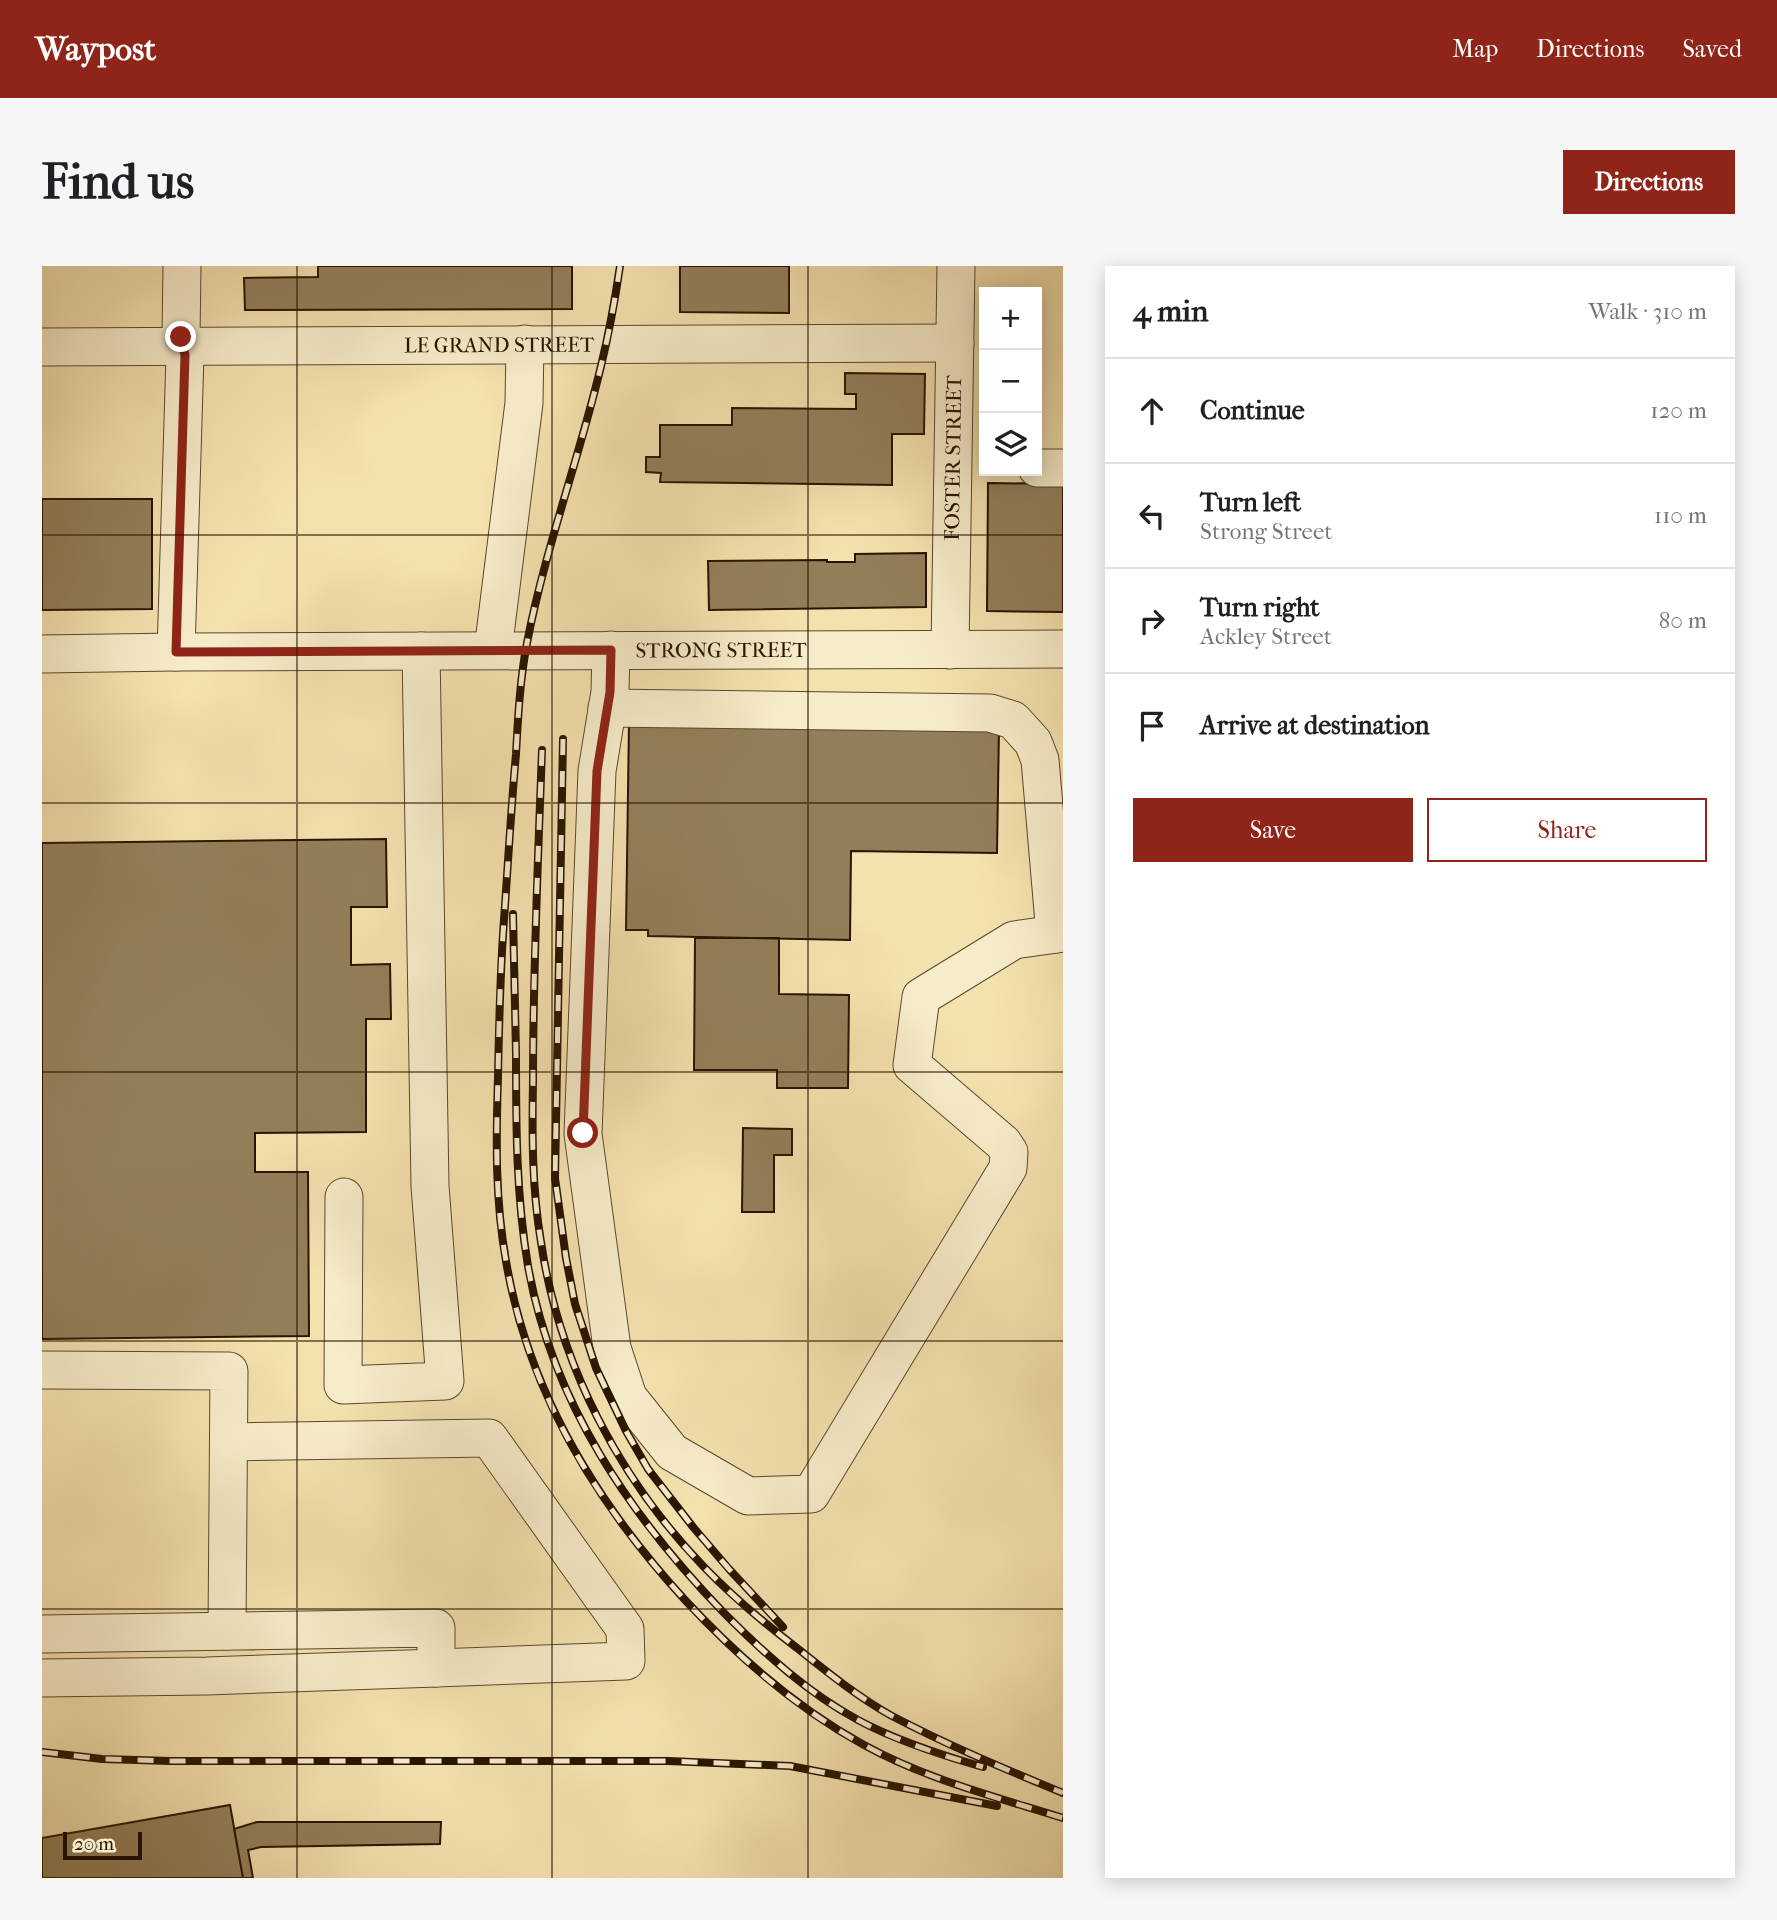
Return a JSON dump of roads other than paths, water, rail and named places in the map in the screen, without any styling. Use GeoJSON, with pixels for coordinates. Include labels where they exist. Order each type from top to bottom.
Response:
{"type":"FeatureCollection","features":[{"type":"Feature","properties":{"kind":"street"},"geometry":{"type":"LineString","coordinates":[[176,652],[185,355],[181,337],[182,266]]}},
{"type":"Feature","properties":{"kind":"street","name":"FOSTER STREET"},"geometry":{"type":"LineString","coordinates":[[950,650],[969,468],[955,343],[956,266]]}},
{"type":"Feature","properties":{"kind":"street","name":"LE GRAND STREET"},"geometry":{"type":"LineString","coordinates":[[42,346],[955,343]]}},
{"type":"Feature","properties":{"kind":"street"},"geometry":{"type":"LineString","coordinates":[[493,650],[524,403],[525,344]]}},
{"type":"Feature","properties":{"kind":"street"},"geometry":{"type":"LineString","coordinates":[[1042,468],[1063,468]]}},
{"type":"Feature","properties":{"kind":"street","name":"STRONG STREET"},"geometry":{"type":"LineString","coordinates":[[42,654],[1063,649]]}},
{"type":"Feature","properties":{"kind":"street"},"geometry":{"type":"LineString","coordinates":[[607,708],[990,713],[1013,720],[1033,742],[1040,760],[1059,934],[1014,940],[922,997],[912,1065],[1003,1143],[1009,1152],[1008,1168],[811,1494],[748,1496],[672,1452],[628,1396],[612,1348],[583,1133],[597,771],[607,708],[610,692],[611,650]]}},
{"type":"Feature","properties":{"kind":"street"},"geometry":{"type":"LineString","coordinates":[[344,1197],[344,1385],[445,1381],[430,1186],[421,651]]}},
{"type":"Feature","properties":{"kind":"street"},"geometry":{"type":"LineString","coordinates":[[42,1370],[229,1370],[227,1631]]}},
{"type":"Feature","properties":{"kind":"street"},"geometry":{"type":"LineString","coordinates":[[42,1678],[207,1676],[626,1661],[625,1629],[489,1438],[229,1442]]}},
{"type":"Feature","properties":{"kind":"street"},"geometry":{"type":"LineString","coordinates":[[42,1634],[436,1628],[436,1668]]}},
{"type":"Feature","properties":{"kind":"railway"},"geometry":{"type":"LineString","coordinates":[[620,266],[601,366],[534,608],[521,684],[502,959],[497,1123],[500,1215],[516,1309],[549,1400],[595,1485],[653,1563],[685,1600],[747,1661],[814,1714],[888,1757],[937,1778],[1063,1818]]}},
{"type":"Feature","properties":{"kind":"railway"},"geometry":{"type":"LineString","coordinates":[[563,739],[555,1178],[575,1304],[596,1368],[626,1431],[648,1469],[693,1527],[783,1627]]}},
{"type":"Feature","properties":{"kind":"railway"},"geometry":{"type":"LineString","coordinates":[[542,750],[533,1040],[534,1182],[541,1242],[562,1332],[597,1417],[620,1458],[673,1533],[715,1578],[773,1629],[843,1684],[892,1716],[955,1747],[1063,1793]]}},
{"type":"Feature","properties":{"kind":"railway"},"geometry":{"type":"LineString","coordinates":[[513,914],[517,1160],[528,1266],[539,1316],[556,1364],[576,1410],[600,1454],[627,1497],[690,1576],[740,1629],[788,1672],[822,1698],[873,1728],[919,1747],[983,1767]]}},
{"type":"Feature","properties":{"kind":"railway"},"geometry":{"type":"LineString","coordinates":[[42,1752],[102,1759],[171,1761],[668,1761],[790,1766],[997,1806]]}}]}
